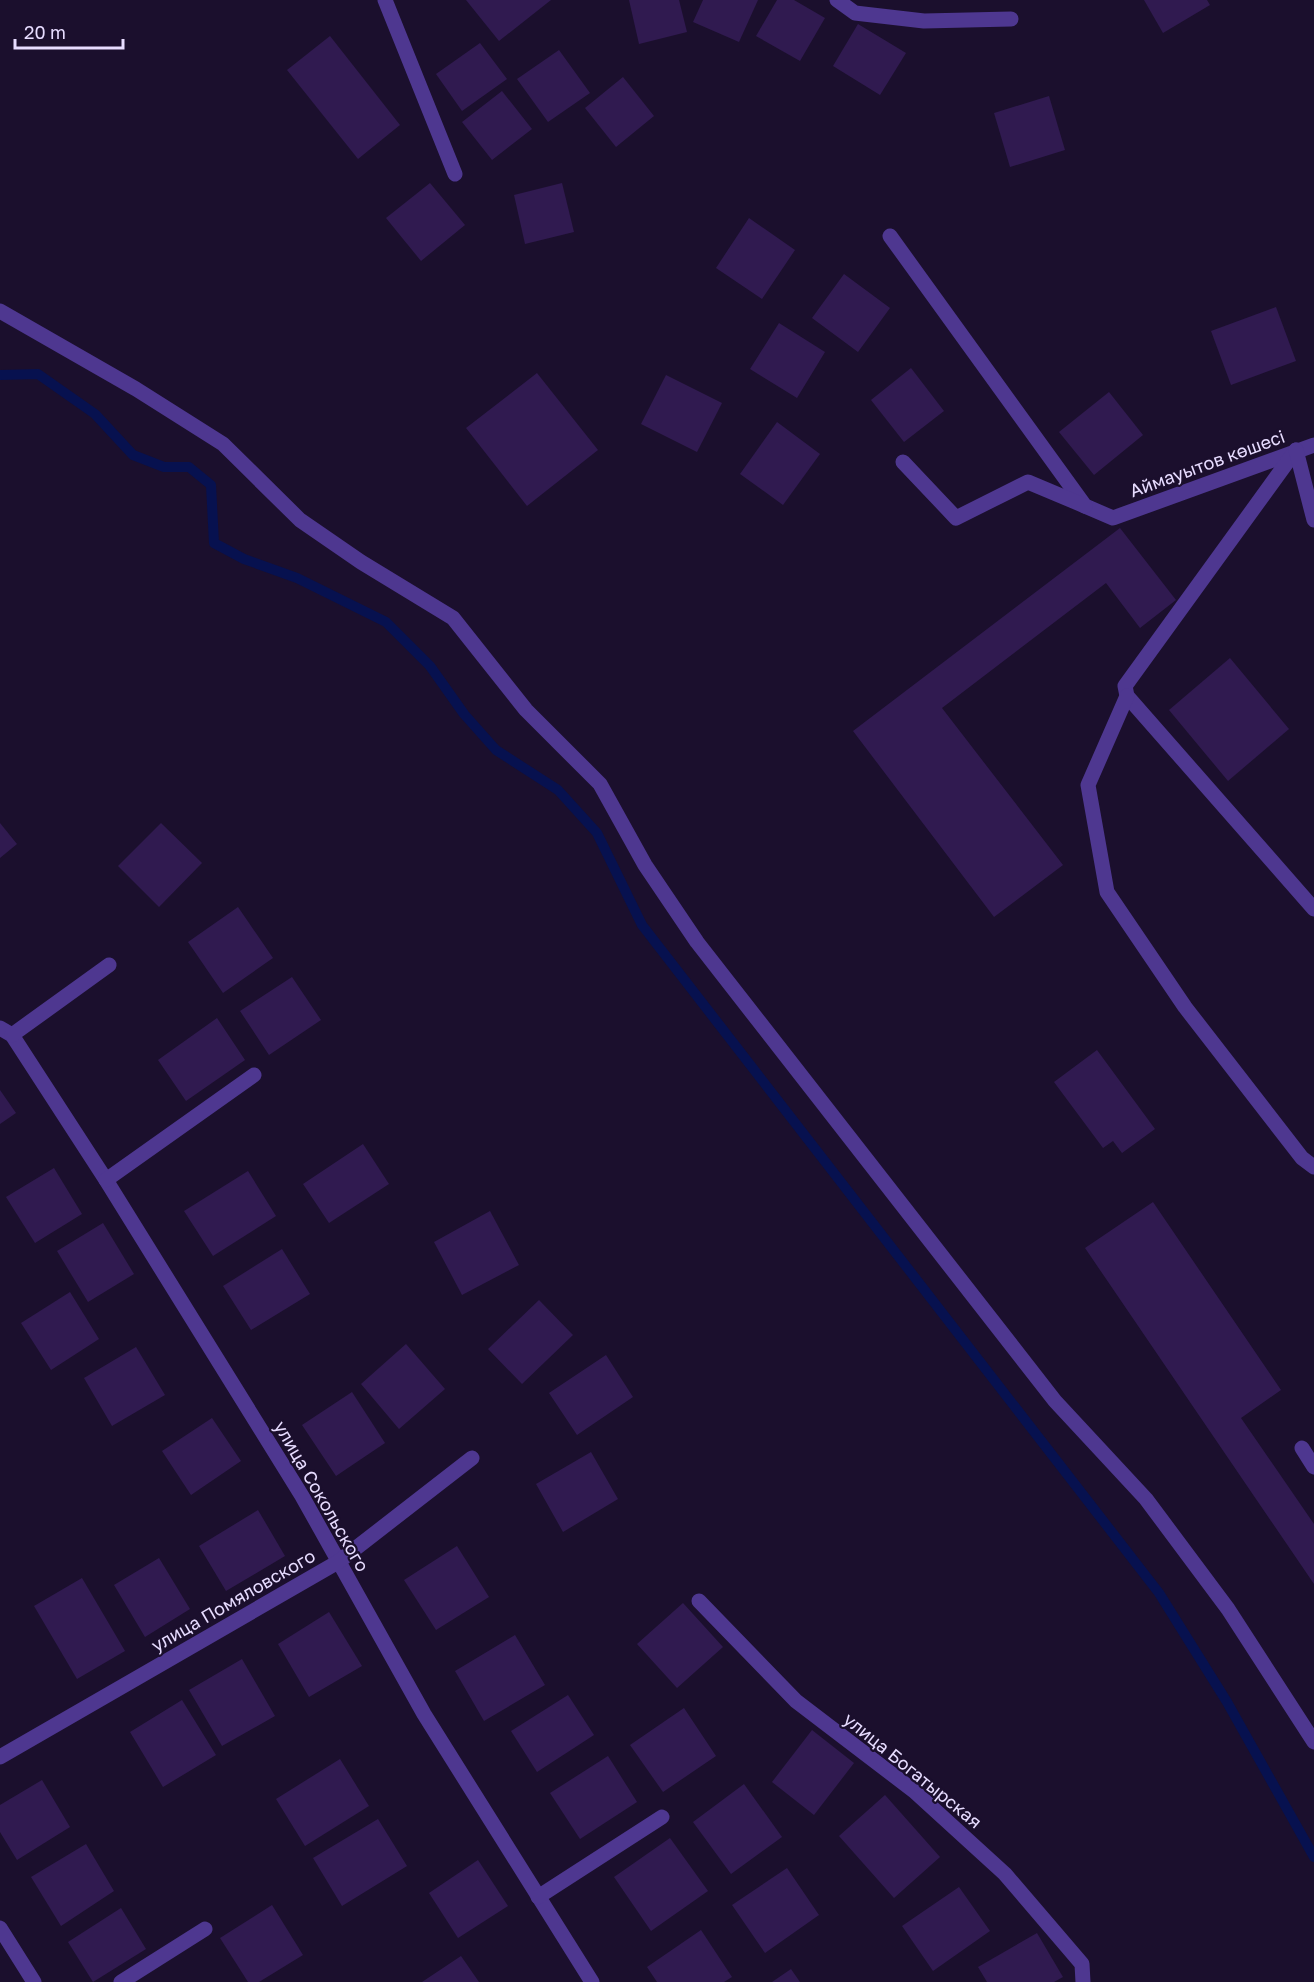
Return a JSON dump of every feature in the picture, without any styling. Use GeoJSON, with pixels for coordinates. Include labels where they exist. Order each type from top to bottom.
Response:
{"type":"FeatureCollection","features":[{"type":"Feature","properties":{"kind":"street"},"geometry":{"type":"LineString","coordinates":[[386,0],[456,174]]}},
{"type":"Feature","properties":{"kind":"street"},"geometry":{"type":"LineString","coordinates":[[837,0],[855,13],[924,21],[1011,20]]}},
{"type":"Feature","properties":{"kind":"street"},"geometry":{"type":"LineString","coordinates":[[890,236],[1085,506]]}},
{"type":"Feature","properties":{"kind":"street"},"geometry":{"type":"LineString","coordinates":[[0,310],[136,389],[223,444],[300,520],[453,618],[526,710],[600,784],[645,865],[697,942],[1055,1401],[1146,1499],[1228,1609],[1314,1742]]}},
{"type":"Feature","properties":{"kind":"street","name":"Аймауытов көшесі"},"geometry":{"type":"LineString","coordinates":[[1085,506],[1113,518],[1314,445]]}},
{"type":"Feature","properties":{"kind":"street"},"geometry":{"type":"LineString","coordinates":[[1296,450],[1314,520]]}},
{"type":"Feature","properties":{"kind":"street"},"geometry":{"type":"LineString","coordinates":[[1296,450],[1129,677],[1125,686],[1127,696],[1314,909]]}},
{"type":"Feature","properties":{"kind":"street"},"geometry":{"type":"LineString","coordinates":[[903,462],[956,518],[1028,482],[1085,506]]}},
{"type":"Feature","properties":{"kind":"street"},"geometry":{"type":"LineString","coordinates":[[1127,696],[1088,785],[1107,892],[1185,1006],[1302,1158],[1314,1167]]}},
{"type":"Feature","properties":{"kind":"street"},"geometry":{"type":"LineString","coordinates":[[6,1031],[109,965]]}},
{"type":"Feature","properties":{"kind":"street","name":"улица Сокольского"},"geometry":{"type":"LineString","coordinates":[[6,1031],[106,1180],[302,1496],[424,1714],[592,1982]]}},
{"type":"Feature","properties":{"kind":"street"},"geometry":{"type":"LineString","coordinates":[[106,1180],[254,1075]]}},
{"type":"Feature","properties":{"kind":"street"},"geometry":{"type":"LineString","coordinates":[[1302,1448],[1314,1467]]}},
{"type":"Feature","properties":{"kind":"street","name":"улица Помяловского"},"geometry":{"type":"LineString","coordinates":[[0,1757],[338,1562],[472,1458]]}},
{"type":"Feature","properties":{"kind":"street","name":"улица Богатырская"},"geometry":{"type":"LineString","coordinates":[[699,1601],[796,1701],[914,1791],[1005,1874],[1082,1964],[1083,1982]]}},
{"type":"Feature","properties":{"kind":"street"},"geometry":{"type":"LineString","coordinates":[[538,1897],[662,1817]]}},
{"type":"Feature","properties":{"kind":"street"},"geometry":{"type":"LineString","coordinates":[[0,1928],[34,1982]]}},
{"type":"Feature","properties":{"kind":"street"},"geometry":{"type":"LineString","coordinates":[[121,1982],[205,1929]]}},
{"type":"Feature","properties":{"kind":"building"},"geometry":{"type":"Polygon","coordinates":[[[466,0],[551,0],[499,41],[466,0]]]}},
{"type":"Feature","properties":{"kind":"building"},"geometry":{"type":"Polygon","coordinates":[[[629,0],[679,0],[687,32],[639,44],[629,0]]]}},
{"type":"Feature","properties":{"kind":"building"},"geometry":{"type":"Polygon","coordinates":[[[703,0],[758,0],[739,42],[693,22],[703,0]]]}},
{"type":"Feature","properties":{"kind":"building"},"geometry":{"type":"Polygon","coordinates":[[[777,0],[794,0],[825,18],[800,61],[756,36],[777,0]]]}},
{"type":"Feature","properties":{"kind":"building"},"geometry":{"type":"Polygon","coordinates":[[[1144,0],[1207,0],[1210,5],[1163,33],[1144,0]]]}},
{"type":"Feature","properties":{"kind":"building"},"geometry":{"type":"Polygon","coordinates":[[[858,24],[906,53],[880,95],[833,66],[858,24]]]}},
{"type":"Feature","properties":{"kind":"building"},"geometry":{"type":"Polygon","coordinates":[[[330,36],[400,125],[358,159],[287,70],[330,36]]]}},
{"type":"Feature","properties":{"kind":"building"},"geometry":{"type":"Polygon","coordinates":[[[480,43],[507,79],[462,111],[436,74],[480,43]]]}},
{"type":"Feature","properties":{"kind":"building"},"geometry":{"type":"Polygon","coordinates":[[[559,50],[590,93],[548,122],[517,79],[559,50]]]}},
{"type":"Feature","properties":{"kind":"building"},"geometry":{"type":"Polygon","coordinates":[[[623,77],[654,116],[616,147],[585,108],[623,77]]]}},
{"type":"Feature","properties":{"kind":"building"},"geometry":{"type":"Polygon","coordinates":[[[502,91],[532,129],[492,160],[462,122],[502,91]]]}},
{"type":"Feature","properties":{"kind":"building"},"geometry":{"type":"Polygon","coordinates":[[[1049,96],[1065,150],[1010,167],[994,113],[1049,96]]]}},
{"type":"Feature","properties":{"kind":"building"},"geometry":{"type":"Polygon","coordinates":[[[430,183],[465,225],[421,261],[386,218],[430,183]]]}},
{"type":"Feature","properties":{"kind":"building"},"geometry":{"type":"Polygon","coordinates":[[[562,183],[574,232],[525,244],[514,195],[562,183]]]}},
{"type":"Feature","properties":{"kind":"building"},"geometry":{"type":"Polygon","coordinates":[[[749,218],[795,250],[762,299],[716,268],[749,218]]]}},
{"type":"Feature","properties":{"kind":"building"},"geometry":{"type":"Polygon","coordinates":[[[844,274],[890,308],[858,352],[812,318],[844,274]]]}},
{"type":"Feature","properties":{"kind":"building"},"geometry":{"type":"Polygon","coordinates":[[[1276,307],[1296,361],[1231,385],[1211,331],[1276,307]]]}},
{"type":"Feature","properties":{"kind":"building"},"geometry":{"type":"Polygon","coordinates":[[[779,323],[825,352],[797,398],[750,369],[779,323]]]}},
{"type":"Feature","properties":{"kind":"building"},"geometry":{"type":"Polygon","coordinates":[[[911,368],[944,411],[904,442],[871,400],[911,368]]]}},
{"type":"Feature","properties":{"kind":"building"},"geometry":{"type":"Polygon","coordinates":[[[537,373],[598,450],[527,506],[466,428],[537,373]]]}},
{"type":"Feature","properties":{"kind":"building"},"geometry":{"type":"Polygon","coordinates":[[[666,375],[722,403],[697,452],[641,424],[666,375]]]}},
{"type":"Feature","properties":{"kind":"building"},"geometry":{"type":"Polygon","coordinates":[[[1109,392],[1143,435],[1094,475],[1059,432],[1109,392]]]}},
{"type":"Feature","properties":{"kind":"building"},"geometry":{"type":"Polygon","coordinates":[[[777,422],[820,454],[783,505],[740,474],[777,422]]]}},
{"type":"Feature","properties":{"kind":"building"},"geometry":{"type":"Polygon","coordinates":[[[1120,528],[1176,600],[1140,628],[1106,583],[942,708],[1063,865],[994,917],[853,731],[1120,528]]]}},
{"type":"Feature","properties":{"kind":"building"},"geometry":{"type":"Polygon","coordinates":[[[1230,658],[1289,729],[1228,781],[1169,710],[1230,658]]]}},
{"type":"Feature","properties":{"kind":"building"},"geometry":{"type":"Polygon","coordinates":[[[0,823],[17,844],[0,858],[0,823]]]}},
{"type":"Feature","properties":{"kind":"building"},"geometry":{"type":"Polygon","coordinates":[[[161,823],[202,863],[159,907],[118,866],[161,823]]]}},
{"type":"Feature","properties":{"kind":"building"},"geometry":{"type":"Polygon","coordinates":[[[238,907],[273,958],[223,993],[188,942],[238,907]]]}},
{"type":"Feature","properties":{"kind":"building"},"geometry":{"type":"Polygon","coordinates":[[[292,977],[321,1020],[269,1055],[240,1011],[292,977]]]}},
{"type":"Feature","properties":{"kind":"building"},"geometry":{"type":"Polygon","coordinates":[[[217,1018],[245,1060],[186,1101],[158,1060],[217,1018]]]}},
{"type":"Feature","properties":{"kind":"building"},"geometry":{"type":"Polygon","coordinates":[[[1097,1050],[1155,1129],[1122,1153],[1113,1141],[1103,1148],[1054,1082],[1097,1050]]]}},
{"type":"Feature","properties":{"kind":"building"},"geometry":{"type":"Polygon","coordinates":[[[0,1090],[16,1113],[0,1124],[0,1090]]]}},
{"type":"Feature","properties":{"kind":"building"},"geometry":{"type":"Polygon","coordinates":[[[363,1144],[389,1184],[329,1223],[303,1184],[363,1144]]]}},
{"type":"Feature","properties":{"kind":"building"},"geometry":{"type":"Polygon","coordinates":[[[54,1168],[82,1214],[35,1243],[6,1197],[54,1168]]]}},
{"type":"Feature","properties":{"kind":"building"},"geometry":{"type":"Polygon","coordinates":[[[248,1171],[276,1216],[213,1256],[184,1211],[248,1171]]]}},
{"type":"Feature","properties":{"kind":"building"},"geometry":{"type":"Polygon","coordinates":[[[1153,1202],[1281,1390],[1241,1418],[1314,1524],[1314,1584],[1085,1248],[1153,1202]]]}},
{"type":"Feature","properties":{"kind":"building"},"geometry":{"type":"Polygon","coordinates":[[[490,1211],[519,1265],[462,1295],[434,1242],[490,1211]]]}},
{"type":"Feature","properties":{"kind":"building"},"geometry":{"type":"Polygon","coordinates":[[[103,1223],[134,1274],[88,1302],[57,1251],[103,1223]]]}},
{"type":"Feature","properties":{"kind":"building"},"geometry":{"type":"Polygon","coordinates":[[[282,1249],[310,1294],[251,1330],[223,1286],[282,1249]]]}},
{"type":"Feature","properties":{"kind":"building"},"geometry":{"type":"Polygon","coordinates":[[[70,1292],[99,1339],[51,1370],[21,1323],[70,1292]]]}},
{"type":"Feature","properties":{"kind":"building"},"geometry":{"type":"Polygon","coordinates":[[[539,1300],[573,1335],[522,1384],[488,1349],[539,1300]]]}},
{"type":"Feature","properties":{"kind":"building"},"geometry":{"type":"Polygon","coordinates":[[[406,1344],[445,1389],[399,1429],[361,1384],[406,1344]]]}},
{"type":"Feature","properties":{"kind":"building"},"geometry":{"type":"Polygon","coordinates":[[[136,1347],[165,1395],[112,1426],[84,1378],[136,1347]]]}},
{"type":"Feature","properties":{"kind":"building"},"geometry":{"type":"Polygon","coordinates":[[[606,1355],[633,1397],[577,1435],[549,1393],[606,1355]]]}},
{"type":"Feature","properties":{"kind":"building"},"geometry":{"type":"Polygon","coordinates":[[[352,1392],[385,1443],[336,1476],[302,1425],[352,1392]]]}},
{"type":"Feature","properties":{"kind":"building"},"geometry":{"type":"Polygon","coordinates":[[[212,1418],[241,1461],[191,1495],[162,1451],[212,1418]]]}},
{"type":"Feature","properties":{"kind":"building"},"geometry":{"type":"Polygon","coordinates":[[[591,1452],[618,1499],[563,1532],[536,1484],[591,1452]]]}},
{"type":"Feature","properties":{"kind":"building"},"geometry":{"type":"Polygon","coordinates":[[[258,1510],[285,1556],[226,1591],[199,1546],[258,1510]]]}},
{"type":"Feature","properties":{"kind":"building"},"geometry":{"type":"Polygon","coordinates":[[[457,1546],[489,1597],[436,1630],[404,1580],[457,1546]]]}},
{"type":"Feature","properties":{"kind":"building"},"geometry":{"type":"Polygon","coordinates":[[[159,1558],[190,1609],[145,1637],[114,1585],[159,1558]]]}},
{"type":"Feature","properties":{"kind":"building"},"geometry":{"type":"Polygon","coordinates":[[[82,1578],[125,1651],[77,1679],[34,1606],[82,1578]]]}},
{"type":"Feature","properties":{"kind":"building"},"geometry":{"type":"Polygon","coordinates":[[[683,1603],[723,1647],[677,1688],[637,1644],[683,1603]]]}},
{"type":"Feature","properties":{"kind":"building"},"geometry":{"type":"Polygon","coordinates":[[[329,1612],[362,1666],[309,1697],[278,1644],[329,1612]]]}},
{"type":"Feature","properties":{"kind":"building"},"geometry":{"type":"Polygon","coordinates":[[[515,1635],[545,1685],[484,1721],[455,1671],[515,1635]]]}},
{"type":"Feature","properties":{"kind":"building"},"geometry":{"type":"Polygon","coordinates":[[[242,1659],[275,1716],[222,1746],[189,1690],[242,1659]]]}},
{"type":"Feature","properties":{"kind":"building"},"geometry":{"type":"Polygon","coordinates":[[[568,1695],[594,1735],[537,1772],[511,1731],[568,1695]]]}},
{"type":"Feature","properties":{"kind":"building"},"geometry":{"type":"Polygon","coordinates":[[[182,1700],[216,1755],[163,1787],[130,1732],[182,1700]]]}},
{"type":"Feature","properties":{"kind":"building"},"geometry":{"type":"Polygon","coordinates":[[[684,1708],[716,1756],[663,1792],[630,1745],[684,1708]]]}},
{"type":"Feature","properties":{"kind":"building"},"geometry":{"type":"Polygon","coordinates":[[[812,1730],[854,1763],[814,1815],[772,1782],[812,1730]]]}},
{"type":"Feature","properties":{"kind":"building"},"geometry":{"type":"Polygon","coordinates":[[[608,1756],[637,1802],[580,1839],[550,1793],[608,1756]]]}},
{"type":"Feature","properties":{"kind":"building"},"geometry":{"type":"Polygon","coordinates":[[[340,1759],[369,1806],[305,1846],[276,1799],[340,1759]]]}},
{"type":"Feature","properties":{"kind":"building"},"geometry":{"type":"Polygon","coordinates":[[[42,1780],[70,1827],[17,1860],[0,1832],[0,1805],[42,1780]]]}},
{"type":"Feature","properties":{"kind":"building"},"geometry":{"type":"Polygon","coordinates":[[[744,1784],[782,1837],[731,1874],[693,1822],[744,1784]]]}},
{"type":"Feature","properties":{"kind":"building"},"geometry":{"type":"Polygon","coordinates":[[[885,1795],[940,1857],[894,1898],[839,1836],[885,1795]]]}},
{"type":"Feature","properties":{"kind":"building"},"geometry":{"type":"Polygon","coordinates":[[[378,1819],[407,1866],[342,1906],[313,1858],[378,1819]]]}},
{"type":"Feature","properties":{"kind":"building"},"geometry":{"type":"Polygon","coordinates":[[[670,1838],[708,1891],[651,1931],[614,1877],[670,1838]]]}},
{"type":"Feature","properties":{"kind":"building"},"geometry":{"type":"Polygon","coordinates":[[[86,1844],[114,1891],[61,1926],[31,1877],[86,1844]]]}},
{"type":"Feature","properties":{"kind":"building"},"geometry":{"type":"Polygon","coordinates":[[[478,1860],[508,1906],[458,1938],[429,1893],[478,1860]]]}},
{"type":"Feature","properties":{"kind":"building"},"geometry":{"type":"Polygon","coordinates":[[[787,1868],[819,1915],[765,1953],[732,1905],[787,1868]]]}},
{"type":"Feature","properties":{"kind":"building"},"geometry":{"type":"Polygon","coordinates":[[[959,1887],[990,1931],[933,1971],[902,1926],[959,1887]]]}},
{"type":"Feature","properties":{"kind":"building"},"geometry":{"type":"Polygon","coordinates":[[[272,1905],[303,1955],[259,1982],[248,1982],[220,1938],[272,1905]]]}},
{"type":"Feature","properties":{"kind":"building"},"geometry":{"type":"Polygon","coordinates":[[[121,1908],[146,1949],[93,1982],[68,1942],[121,1908]]]}},
{"type":"Feature","properties":{"kind":"building"},"geometry":{"type":"Polygon","coordinates":[[[701,1930],[732,1977],[724,1982],[657,1982],[647,1967],[701,1930]]]}},
{"type":"Feature","properties":{"kind":"building"},"geometry":{"type":"Polygon","coordinates":[[[1037,1933],[1063,1977],[1054,1982],[987,1982],[978,1967],[1037,1933]]]}},
{"type":"Feature","properties":{"kind":"building"},"geometry":{"type":"Polygon","coordinates":[[[461,1956],[479,1982],[422,1982],[461,1956]]]}},
{"type":"Feature","properties":{"kind":"building"},"geometry":{"type":"Polygon","coordinates":[[[791,1969],[800,1982],[772,1982],[791,1969]]]}},
{"type":"Feature","properties":{"kind":"waterway"},"geometry":{"type":"LineString","coordinates":[[0,375],[38,374],[95,414],[133,455],[164,467],[189,467],[211,485],[214,543],[244,559],[297,578],[386,622],[430,666],[464,714],[496,750],[558,790],[597,833],[642,925],[1159,1593],[1227,1702],[1314,1857]]}}]}
